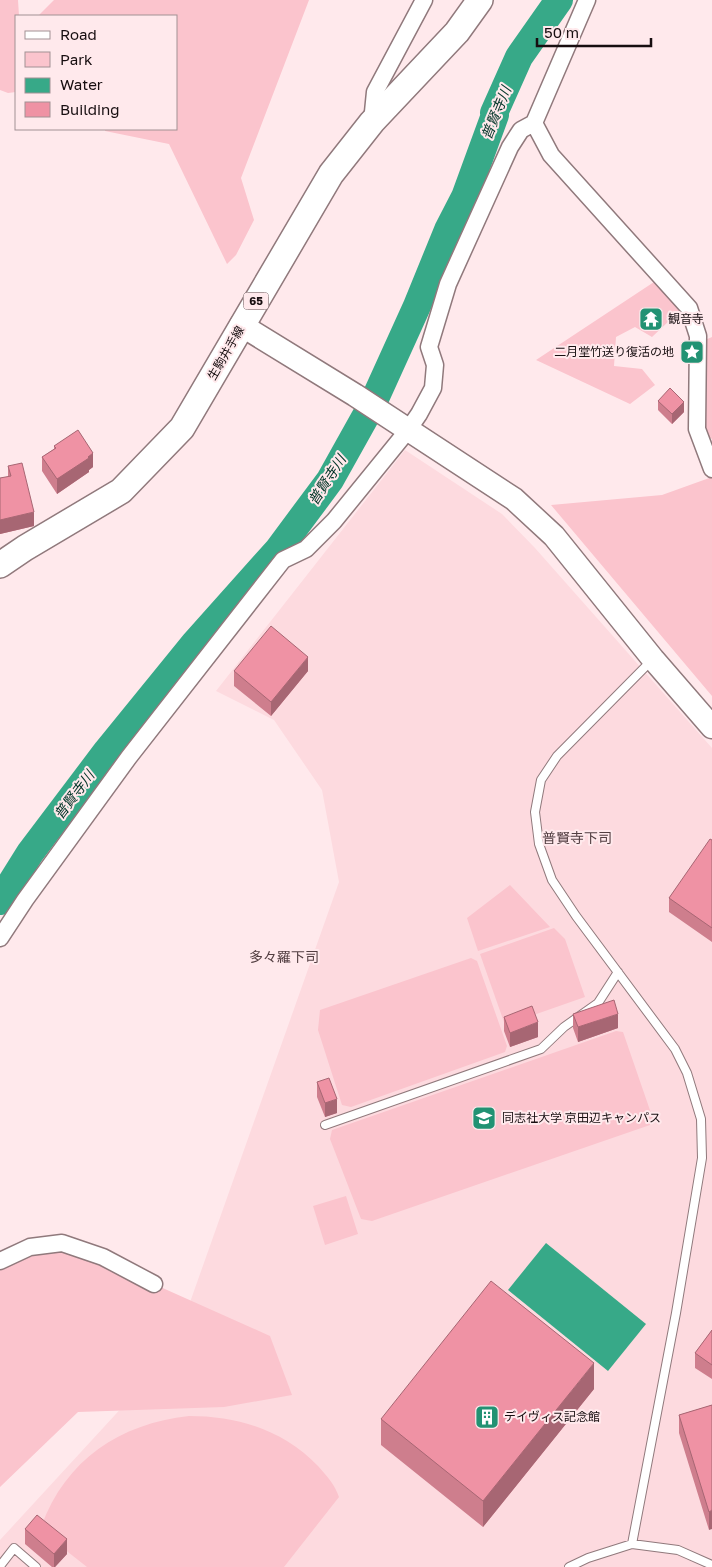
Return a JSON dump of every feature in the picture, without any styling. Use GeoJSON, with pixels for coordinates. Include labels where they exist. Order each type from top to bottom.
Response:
{"type":"FeatureCollection","features":[{"type":"Feature","properties":{"kind":"main road","name":"生駒井手線"},"geometry":{"type":"LineString","coordinates":[[0,565],[121,491],[182,428],[331,174],[372,122],[457,32],[480,0]]}},
{"type":"Feature","properties":{"kind":"street"},"geometry":{"type":"LineString","coordinates":[[372,122],[375,92],[424,0]]}},
{"type":"Feature","properties":{"kind":"street"},"geometry":{"type":"LineString","coordinates":[[0,938],[25,900],[129,757],[283,560],[306,549],[334,521],[404,427],[419,414],[433,388],[435,365],[429,347],[448,284],[510,147],[522,130],[534,124],[586,0]]}},
{"type":"Feature","properties":{"kind":"street"},"geometry":{"type":"LineString","coordinates":[[534,124],[551,155],[690,308],[698,336],[697,429],[712,469]]}},
{"type":"Feature","properties":{"kind":"street"},"geometry":{"type":"LineString","coordinates":[[242,325],[355,394],[514,500],[554,536],[653,659],[712,727]]}},
{"type":"Feature","properties":{"kind":"street"},"geometry":{"type":"LineString","coordinates":[[0,1261],[30,1247],[62,1243],[103,1257],[154,1284]]}},
{"type":"Feature","properties":{"kind":"lane"},"geometry":{"type":"LineString","coordinates":[[632,1544],[676,1314],[702,1158],[701,1119],[692,1088],[675,1049],[576,916],[552,880],[539,844],[535,812],[541,780],[557,756],[653,659]]}},
{"type":"Feature","properties":{"kind":"lane"},"geometry":{"type":"LineString","coordinates":[[325,1125],[541,1049],[564,1027],[598,1003],[618,972]]}},
{"type":"Feature","properties":{"kind":"lane"},"geometry":{"type":"LineString","coordinates":[[569,1567],[588,1558],[632,1544],[678,1550],[712,1565]]}},
{"type":"Feature","properties":{"kind":"lane"},"geometry":{"type":"LineString","coordinates":[[0,1566],[14,1548],[36,1567]]}},
{"type":"Feature","properties":{"kind":"shaded area","name":"同志社大学 京田辺キャンパス"},"geometry":{"type":"Polygon","coordinates":[[[405,450],[502,514],[535,548],[712,748],[712,1567],[0,1567],[0,1540],[172,1353],[339,882],[322,790],[274,720],[216,691],[405,450]]]}},
{"type":"Feature","properties":{"kind":"green space"},"geometry":{"type":"Polygon","coordinates":[[[0,0],[18,0],[19,15],[15,15],[15,92],[8,93],[0,90],[0,0]]]}},
{"type":"Feature","properties":{"kind":"green space"},"geometry":{"type":"Polygon","coordinates":[[[54,0],[309,0],[241,178],[254,220],[236,255],[227,264],[169,144],[105,131],[178,130],[178,15],[39,15],[54,0]]]}},
{"type":"Feature","properties":{"kind":"green space"},"geometry":{"type":"Polygon","coordinates":[[[654,282],[688,314],[677,322],[669,321],[652,337],[635,327],[616,337],[614,366],[642,369],[655,385],[630,404],[536,360],[654,282]]]}},
{"type":"Feature","properties":{"kind":"green space"},"geometry":{"type":"Polygon","coordinates":[[[712,337],[712,439],[708,437],[705,431],[705,340],[712,337]]]}},
{"type":"Feature","properties":{"kind":"green space"},"geometry":{"type":"Polygon","coordinates":[[[712,477],[712,696],[551,505],[662,495],[712,477]]]}},
{"type":"Feature","properties":{"kind":"green space"},"geometry":{"type":"Polygon","coordinates":[[[510,885],[550,927],[478,951],[467,918],[510,885]]]}},
{"type":"Feature","properties":{"kind":"green space"},"geometry":{"type":"Polygon","coordinates":[[[554,928],[565,939],[585,997],[505,1025],[480,954],[554,928]]]}},
{"type":"Feature","properties":{"kind":"green space"},"geometry":{"type":"Polygon","coordinates":[[[471,958],[477,961],[507,1046],[505,1052],[351,1107],[342,1105],[318,1030],[320,1010],[471,958]]]}},
{"type":"Feature","properties":{"kind":"green space"},"geometry":{"type":"Polygon","coordinates":[[[616,1031],[623,1032],[653,1119],[650,1125],[372,1221],[361,1219],[330,1139],[332,1130],[616,1031]]]}},
{"type":"Feature","properties":{"kind":"green space"},"geometry":{"type":"Polygon","coordinates":[[[346,1196],[358,1234],[325,1245],[313,1206],[346,1196]]]}},
{"type":"Feature","properties":{"kind":"green space"},"geometry":{"type":"Polygon","coordinates":[[[62,1243],[270,1336],[292,1395],[224,1407],[78,1412],[0,1487],[0,1261],[62,1243]]]}},
{"type":"Feature","properties":{"kind":"green space"},"geometry":{"type":"Polygon","coordinates":[[[189,1416],[242,1422],[275,1434],[304,1454],[328,1477],[339,1497],[284,1567],[87,1567],[40,1530],[50,1506],[63,1484],[97,1450],[117,1437],[139,1427],[163,1420],[189,1416]]]}},
{"type":"Feature","properties":{"kind":"water"},"geometry":{"type":"Polygon","coordinates":[[[546,1243],[646,1324],[608,1371],[508,1290],[546,1243]]]}},
{"type":"Feature","properties":{"kind":"building"},"geometry":{"type":"Polygon","coordinates":[[[670,388],[684,402],[672,414],[658,401],[670,388]]]}},
{"type":"Feature","properties":{"kind":"building"},"geometry":{"type":"Polygon","coordinates":[[[78,430],[93,453],[89,458],[57,479],[42,457],[56,448],[54,446],[78,430]]]}},
{"type":"Feature","properties":{"kind":"building"},"geometry":{"type":"Polygon","coordinates":[[[22,463],[34,512],[0,520],[0,478],[11,476],[8,466],[22,463]]]}},
{"type":"Feature","properties":{"kind":"building"},"geometry":{"type":"Polygon","coordinates":[[[271,626],[308,657],[271,702],[234,671],[271,626]]]}},
{"type":"Feature","properties":{"kind":"building"},"geometry":{"type":"Polygon","coordinates":[[[710,839],[712,840],[712,928],[669,898],[710,839]]]}},
{"type":"Feature","properties":{"kind":"building"},"geometry":{"type":"Polygon","coordinates":[[[614,1000],[618,1014],[578,1027],[573,1014],[614,1000]]]}},
{"type":"Feature","properties":{"kind":"building"},"geometry":{"type":"Polygon","coordinates":[[[532,1006],[538,1022],[510,1033],[504,1017],[532,1006]]]}},
{"type":"Feature","properties":{"kind":"building"},"geometry":{"type":"Polygon","coordinates":[[[329,1078],[337,1099],[325,1103],[317,1082],[329,1078]]]}},
{"type":"Feature","properties":{"kind":"building","name":"デイヴィス記念館"},"geometry":{"type":"Polygon","coordinates":[[[491,1281],[594,1363],[483,1501],[381,1419],[491,1281]]]}},
{"type":"Feature","properties":{"kind":"building"},"geometry":{"type":"Polygon","coordinates":[[[712,1330],[712,1365],[695,1353],[712,1330]]]}},
{"type":"Feature","properties":{"kind":"building"},"geometry":{"type":"Polygon","coordinates":[[[712,1405],[712,1510],[709,1512],[679,1415],[712,1405]]]}},
{"type":"Feature","properties":{"kind":"building"},"geometry":{"type":"Polygon","coordinates":[[[37,1515],[67,1539],[54,1554],[25,1529],[37,1515]]]}},
{"type":"Feature","properties":{"kind":"waterway","name":"普賢寺川"},"geometry":{"type":"LineString","coordinates":[[0,901],[30,853],[107,751],[194,644],[278,550],[330,480],[373,403],[417,306],[448,230],[465,197],[495,115],[494,113],[519,57],[559,0]]}},
{"type":"Feature","properties":{"kind":"place","name":"観音寺"},"geometry":{"type":"Point","coordinates":[651,319]}},
{"type":"Feature","properties":{"kind":"place","name":"二月堂竹送り復活の地"},"geometry":{"type":"Point","coordinates":[692,352]}},
{"type":"Feature","properties":{"kind":"place","name":"同志社大学 京田辺キャンパス"},"geometry":{"type":"Point","coordinates":[484,1118]}},
{"type":"Feature","properties":{"kind":"place","name":"デイヴィス記念館"},"geometry":{"type":"Point","coordinates":[487,1417]}},
{"type":"Feature","properties":{"kind":"district","name":"普賢寺下司"},"geometry":{"type":"Point","coordinates":[577,838]}},
{"type":"Feature","properties":{"kind":"district","name":"多々羅下司"},"geometry":{"type":"Point","coordinates":[284,957]}}]}
